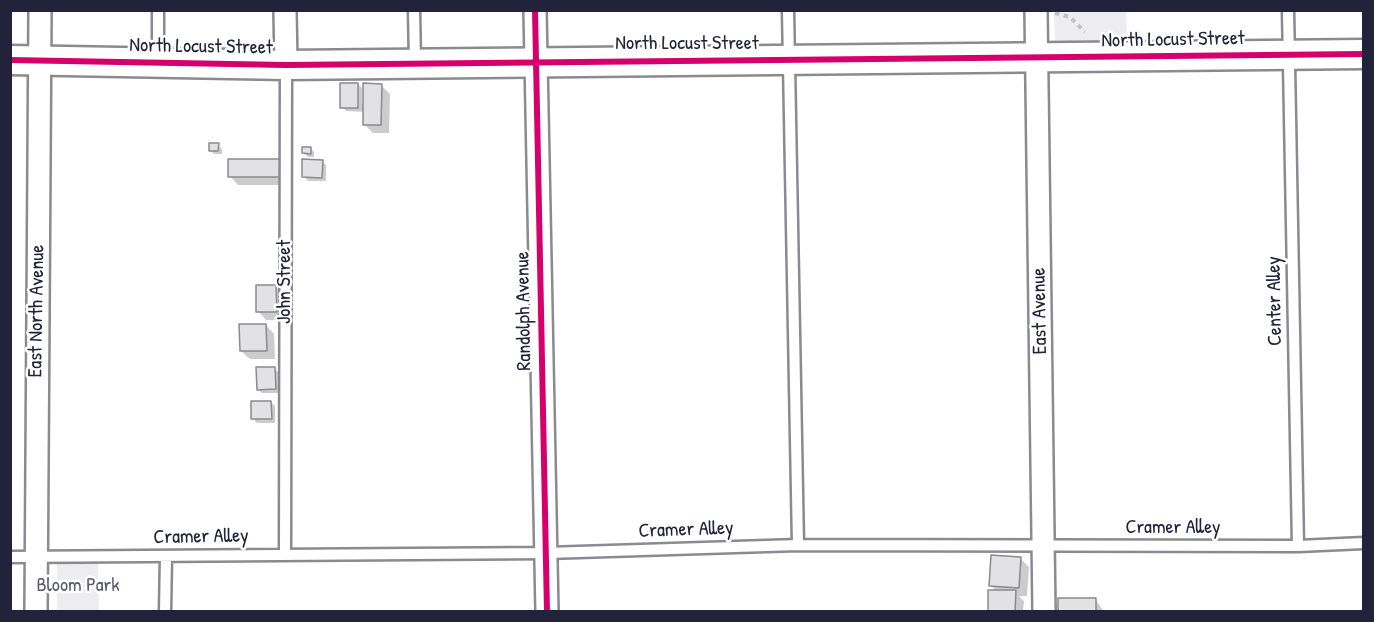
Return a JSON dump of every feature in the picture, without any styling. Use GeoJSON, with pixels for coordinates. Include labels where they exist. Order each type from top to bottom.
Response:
{"type":"FeatureCollection","features":[{"type":"Feature","properties":{"kind":"main road","name":"North Locust Street"},"geometry":{"type":"LineString","coordinates":[[10,60],[286,65],[1364,54]]}},
{"type":"Feature","properties":{"kind":"street","name":"East North Avenue"},"geometry":{"type":"LineString","coordinates":[[36,612],[40,10]]}},
{"type":"Feature","properties":{"kind":"street","name":"John Street"},"geometry":{"type":"LineString","coordinates":[[285,10],[286,65]]}},
{"type":"Feature","properties":{"kind":"street","name":"Randolph Avenue"},"geometry":{"type":"LineString","coordinates":[[535,10],[534,61],[547,612]]}},
{"type":"Feature","properties":{"kind":"street","name":"East Avenue"},"geometry":{"type":"LineString","coordinates":[[1044,12],[1036,58],[1044,612]]}},
{"type":"Feature","properties":{"kind":"lane"},"geometry":{"type":"LineString","coordinates":[[158,10],[158,62]]}},
{"type":"Feature","properties":{"kind":"lane"},"geometry":{"type":"LineString","coordinates":[[414,10],[416,63]]}},
{"type":"Feature","properties":{"kind":"lane"},"geometry":{"type":"LineString","coordinates":[[788,10],[798,544]]}},
{"type":"Feature","properties":{"kind":"lane","name":"Center Alley"},"geometry":{"type":"LineString","coordinates":[[1288,10],[1298,546]]}},
{"type":"Feature","properties":{"kind":"lane","name":"John Street"},"geometry":{"type":"LineString","coordinates":[[285,554],[286,65]]}},
{"type":"Feature","properties":{"kind":"lane","name":"Cramer Alley"},"geometry":{"type":"LineString","coordinates":[[10,557],[547,554],[798,544],[1298,546],[1364,543]]}},
{"type":"Feature","properties":{"kind":"lane"},"geometry":{"type":"LineString","coordinates":[[165,612],[166,556]]}},
{"type":"Feature","properties":{"kind":"path"},"geometry":{"type":"LineString","coordinates":[[1044,12],[1070,17],[1089,38]]}},
{"type":"Feature","properties":{"kind":"green space"},"geometry":{"type":"Polygon","coordinates":[[[1054,11],[1126,11],[1127,40],[1055,42],[1054,11]]]}},
{"type":"Feature","properties":{"kind":"green space","name":"Bloom Park"},"geometry":{"type":"Polygon","coordinates":[[[98,559],[99,611],[57,611],[57,560],[98,559]]]}},
{"type":"Feature","properties":{"kind":"building"},"geometry":{"type":"Polygon","coordinates":[[[340,83],[358,83],[358,108],[340,108],[340,83]]]}},
{"type":"Feature","properties":{"kind":"building"},"geometry":{"type":"Polygon","coordinates":[[[363,83],[382,84],[381,125],[363,125],[363,83]]]}},
{"type":"Feature","properties":{"kind":"building"},"geometry":{"type":"Polygon","coordinates":[[[209,143],[219,143],[218,151],[209,151],[209,143]]]}},
{"type":"Feature","properties":{"kind":"building"},"geometry":{"type":"Polygon","coordinates":[[[302,147],[311,147],[311,154],[302,153],[302,147]]]}},
{"type":"Feature","properties":{"kind":"building"},"geometry":{"type":"Polygon","coordinates":[[[228,159],[282,159],[282,177],[228,177],[228,159]]]}},
{"type":"Feature","properties":{"kind":"building"},"geometry":{"type":"Polygon","coordinates":[[[302,159],[323,160],[322,178],[302,177],[302,159]]]}},
{"type":"Feature","properties":{"kind":"building"},"geometry":{"type":"Polygon","coordinates":[[[256,285],[276,285],[277,312],[256,312],[256,285]]]}},
{"type":"Feature","properties":{"kind":"building"},"geometry":{"type":"Polygon","coordinates":[[[239,324],[266,324],[267,351],[240,351],[239,324]]]}},
{"type":"Feature","properties":{"kind":"building"},"geometry":{"type":"Polygon","coordinates":[[[256,367],[275,367],[276,389],[257,390],[256,367]]]}},
{"type":"Feature","properties":{"kind":"building"},"geometry":{"type":"Polygon","coordinates":[[[251,401],[271,401],[272,419],[251,419],[251,401]]]}},
{"type":"Feature","properties":{"kind":"building"},"geometry":{"type":"Polygon","coordinates":[[[991,555],[1021,557],[1019,588],[989,586],[991,555]]]}},
{"type":"Feature","properties":{"kind":"building"},"geometry":{"type":"Polygon","coordinates":[[[988,590],[1016,590],[1015,612],[988,612],[988,590]]]}},
{"type":"Feature","properties":{"kind":"building"},"geometry":{"type":"Polygon","coordinates":[[[1058,598],[1096,598],[1096,612],[1058,612],[1058,598]]]}},
{"type":"Feature","properties":{"kind":"cycle path"},"geometry":{"type":"LineString","coordinates":[[535,10],[547,612]]}},
{"type":"Feature","properties":{"kind":"cycle path"},"geometry":{"type":"LineString","coordinates":[[10,60],[286,65],[1364,54]]}}]}
